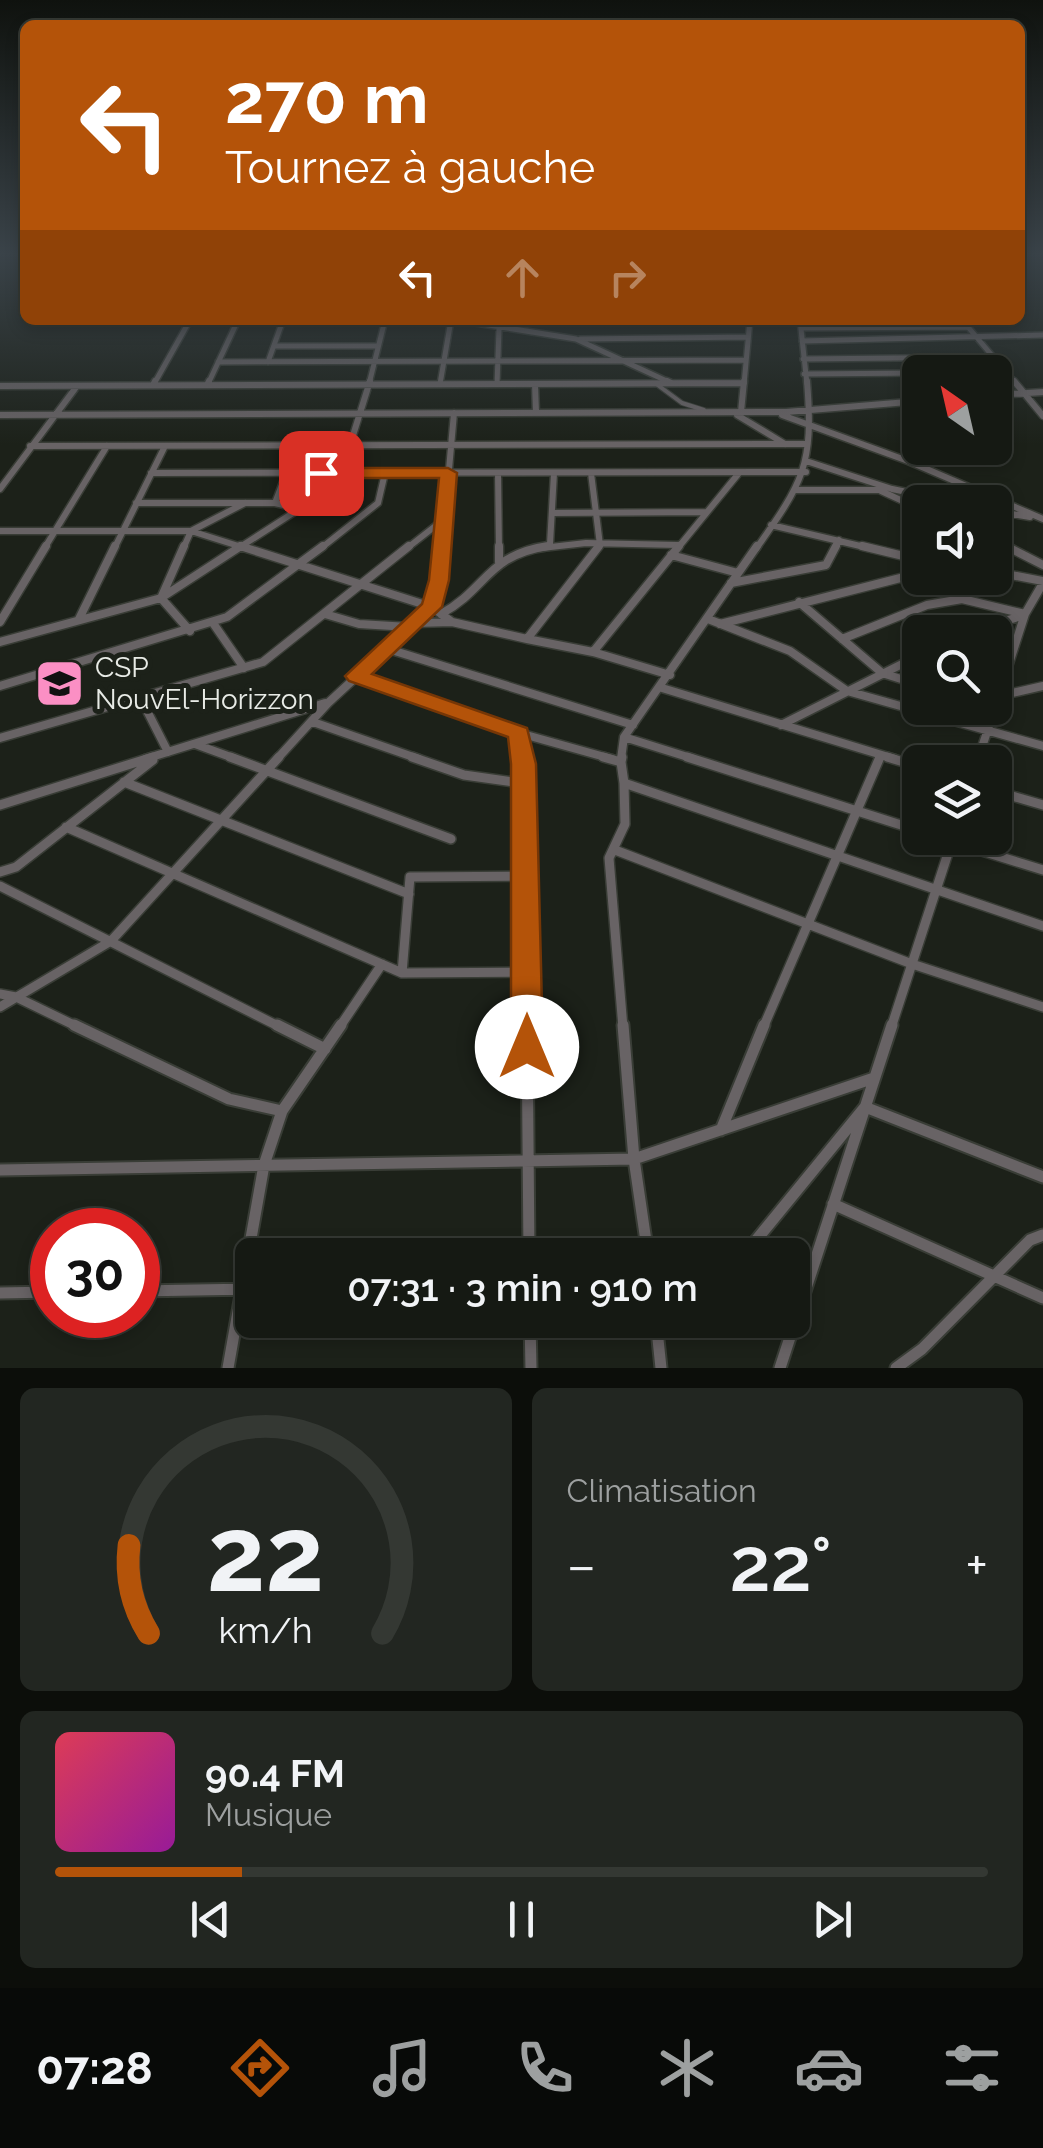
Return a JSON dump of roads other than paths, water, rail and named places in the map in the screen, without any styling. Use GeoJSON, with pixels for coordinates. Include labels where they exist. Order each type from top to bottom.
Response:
{"type":"FeatureCollection","features":[{"type":"Feature","properties":{"kind":"street"},"geometry":{"type":"LineString","coordinates":[[154,385],[187,325]]}},
{"type":"Feature","properties":{"kind":"street"},"geometry":{"type":"LineString","coordinates":[[207,385],[236,325]]}},
{"type":"Feature","properties":{"kind":"street"},"geometry":{"type":"LineString","coordinates":[[268,362],[282,325]]}},
{"type":"Feature","properties":{"kind":"street"},"geometry":{"type":"LineString","coordinates":[[350,445],[362,414],[384,325]]}},
{"type":"Feature","properties":{"kind":"street"},"geometry":{"type":"LineString","coordinates":[[440,384],[453,325]]}},
{"type":"Feature","properties":{"kind":"street"},"geometry":{"type":"LineString","coordinates":[[479,325],[576,339],[748,337]]}},
{"type":"Feature","properties":{"kind":"street"},"geometry":{"type":"LineString","coordinates":[[737,412],[749,325]]}},
{"type":"Feature","properties":{"kind":"street"},"geometry":{"type":"LineString","coordinates":[[646,1238],[634,1159],[609,858],[625,824],[621,762],[624,737],[662,688],[806,472],[808,423],[801,325]]}},
{"type":"Feature","properties":{"kind":"street"},"geometry":{"type":"LineString","coordinates":[[872,325],[881,339]]}},
{"type":"Feature","properties":{"kind":"street"},"geometry":{"type":"LineString","coordinates":[[801,328],[968,327],[991,355]]}},
{"type":"Feature","properties":{"kind":"street"},"geometry":{"type":"LineString","coordinates":[[497,384],[499,329]]}},
{"type":"Feature","properties":{"kind":"street"},"geometry":{"type":"LineString","coordinates":[[802,341],[1043,335]]}},
{"type":"Feature","properties":{"kind":"street"},"geometry":{"type":"LineString","coordinates":[[576,339],[671,383]]}},
{"type":"Feature","properties":{"kind":"street"},"geometry":{"type":"LineString","coordinates":[[274,346],[378,346]]}},
{"type":"Feature","properties":{"kind":"street"},"geometry":{"type":"LineString","coordinates":[[803,359],[902,358]]}},
{"type":"Feature","properties":{"kind":"street"},"geometry":{"type":"LineString","coordinates":[[218,362],[746,360]]}},
{"type":"Feature","properties":{"kind":"street"},"geometry":{"type":"LineString","coordinates":[[804,374],[902,374]]}},
{"type":"Feature","properties":{"kind":"street"},"geometry":{"type":"LineString","coordinates":[[1012,379],[1043,416]]}},
{"type":"Feature","properties":{"kind":"street"},"geometry":{"type":"LineString","coordinates":[[656,383],[682,403],[712,412]]}},
{"type":"Feature","properties":{"kind":"street"},"geometry":{"type":"LineString","coordinates":[[0,386],[744,383]]}},
{"type":"Feature","properties":{"kind":"street"},"geometry":{"type":"LineString","coordinates":[[535,384],[536,413]]}},
{"type":"Feature","properties":{"kind":"street"},"geometry":{"type":"LineString","coordinates":[[0,489],[77,386]]}},
{"type":"Feature","properties":{"kind":"street"},"geometry":{"type":"LineString","coordinates":[[1012,394],[1043,392]]}},
{"type":"Feature","properties":{"kind":"street"},"geometry":{"type":"LineString","coordinates":[[0,415],[773,412],[902,402]]}},
{"type":"Feature","properties":{"kind":"street"},"geometry":{"type":"LineString","coordinates":[[737,412],[785,444]]}},
{"type":"Feature","properties":{"kind":"street"},"geometry":{"type":"LineString","coordinates":[[773,412],[1043,519]]}},
{"type":"Feature","properties":{"kind":"street"},"geometry":{"type":"LineString","coordinates":[[436,610],[454,413]]}},
{"type":"Feature","properties":{"kind":"street"},"geometry":{"type":"LineString","coordinates":[[30,446],[807,444]]}},
{"type":"Feature","properties":{"kind":"street"},"geometry":{"type":"LineString","coordinates":[[0,622],[108,446]]}},
{"type":"Feature","properties":{"kind":"street"},"geometry":{"type":"LineString","coordinates":[[79,619],[165,446]]}},
{"type":"Feature","properties":{"kind":"street"},"geometry":{"type":"LineString","coordinates":[[275,503],[298,446]]}},
{"type":"Feature","properties":{"kind":"street"},"geometry":{"type":"LineString","coordinates":[[806,461],[902,492]]}},
{"type":"Feature","properties":{"kind":"street"},"geometry":{"type":"LineString","coordinates":[[550,544],[554,472]]}},
{"type":"Feature","properties":{"kind":"street"},"geometry":{"type":"LineString","coordinates":[[527,639],[600,545],[592,472]]}},
{"type":"Feature","properties":{"kind":"street"},"geometry":{"type":"LineString","coordinates":[[593,652],[740,472]]}},
{"type":"Feature","properties":{"kind":"street"},"geometry":{"type":"LineString","coordinates":[[152,473],[806,472]]}},
{"type":"Feature","properties":{"kind":"street"},"geometry":{"type":"LineString","coordinates":[[0,642],[161,598],[300,509],[314,496],[321,473]]}},
{"type":"Feature","properties":{"kind":"street"},"geometry":{"type":"LineString","coordinates":[[0,686],[213,623],[265,593],[370,512],[378,503],[385,473]]}},
{"type":"Feature","properties":{"kind":"street"},"geometry":{"type":"LineString","coordinates":[[498,473],[499,562]]}},
{"type":"Feature","properties":{"kind":"street"},"geometry":{"type":"LineString","coordinates":[[797,490],[892,490]]}},
{"type":"Feature","properties":{"kind":"street"},"geometry":{"type":"LineString","coordinates":[[876,490],[902,501]]}},
{"type":"Feature","properties":{"kind":"street"},"geometry":{"type":"LineString","coordinates":[[161,598],[190,530],[245,503]]}},
{"type":"Feature","properties":{"kind":"street"},"geometry":{"type":"LineString","coordinates":[[136,504],[275,503],[300,509]]}},
{"type":"Feature","properties":{"kind":"street"},"geometry":{"type":"LineString","coordinates":[[552,513],[706,512]]}},
{"type":"Feature","properties":{"kind":"street"},"geometry":{"type":"LineString","coordinates":[[1012,514],[1043,519]]}},
{"type":"Feature","properties":{"kind":"street"},"geometry":{"type":"LineString","coordinates":[[0,738],[263,662],[443,520]]}},
{"type":"Feature","properties":{"kind":"street"},"geometry":{"type":"LineString","coordinates":[[771,524],[902,556]]}},
{"type":"Feature","properties":{"kind":"street"},"geometry":{"type":"LineString","coordinates":[[0,532],[190,530],[436,610],[452,622]]}},
{"type":"Feature","properties":{"kind":"street"},"geometry":{"type":"LineString","coordinates":[[732,583],[826,565],[839,540]]}},
{"type":"Feature","properties":{"kind":"street"},"geometry":{"type":"LineString","coordinates":[[0,1007],[111,941],[328,702],[411,625],[436,610],[466,602],[499,562],[550,544],[679,546]]}},
{"type":"Feature","properties":{"kind":"street"},"geometry":{"type":"LineString","coordinates":[[1012,550],[1043,565]]}},
{"type":"Feature","properties":{"kind":"street"},"geometry":{"type":"LineString","coordinates":[[671,556],[738,573]]}},
{"type":"Feature","properties":{"kind":"street"},"geometry":{"type":"LineString","coordinates":[[1012,576],[1043,582],[1024,614],[1012,653]]}},
{"type":"Feature","properties":{"kind":"street"},"geometry":{"type":"LineString","coordinates":[[720,624],[902,577]]}},
{"type":"Feature","properties":{"kind":"street"},"geometry":{"type":"LineString","coordinates":[[960,595],[962,599]]}},
{"type":"Feature","properties":{"kind":"street"},"geometry":{"type":"LineString","coordinates":[[161,598],[190,631]]}},
{"type":"Feature","properties":{"kind":"street"},"geometry":{"type":"LineString","coordinates":[[842,640],[927,605],[962,599],[1024,614]]}},
{"type":"Feature","properties":{"kind":"street"},"geometry":{"type":"LineString","coordinates":[[798,602],[882,673],[902,679]]}},
{"type":"Feature","properties":{"kind":"street"},"geometry":{"type":"LineString","coordinates":[[325,614],[390,628],[452,622],[593,652],[670,675]]}},
{"type":"Feature","properties":{"kind":"street"},"geometry":{"type":"LineString","coordinates":[[1012,618],[1024,614]]}},
{"type":"Feature","properties":{"kind":"street"},"geometry":{"type":"LineString","coordinates":[[708,619],[790,650],[847,691],[1043,746]]}},
{"type":"Feature","properties":{"kind":"street"},"geometry":{"type":"LineString","coordinates":[[213,623],[244,668]]}},
{"type":"Feature","properties":{"kind":"street"},"geometry":{"type":"LineString","coordinates":[[385,648],[633,725]]}},
{"type":"Feature","properties":{"kind":"street"},"geometry":{"type":"LineString","coordinates":[[782,724],[902,664]]}},
{"type":"Feature","properties":{"kind":"street"},"geometry":{"type":"LineString","coordinates":[[356,676],[519,733],[621,762]]}},
{"type":"Feature","properties":{"kind":"street"},"geometry":{"type":"LineString","coordinates":[[1012,693],[1043,686]]}},
{"type":"Feature","properties":{"kind":"street"},"geometry":{"type":"LineString","coordinates":[[662,688],[902,762]]}},
{"type":"Feature","properties":{"kind":"street"},"geometry":{"type":"LineString","coordinates":[[140,697],[163,754]]}},
{"type":"Feature","properties":{"kind":"street"},"geometry":{"type":"LineString","coordinates":[[0,804],[328,702]]}},
{"type":"Feature","properties":{"kind":"street"},"geometry":{"type":"LineString","coordinates":[[313,722],[464,775],[521,783]]}},
{"type":"Feature","properties":{"kind":"street"},"geometry":{"type":"LineString","coordinates":[[982,745],[989,725]]}},
{"type":"Feature","properties":{"kind":"street"},"geometry":{"type":"LineString","coordinates":[[519,733],[524,764],[521,783],[529,1238]]}},
{"type":"Feature","properties":{"kind":"street"},"geometry":{"type":"LineString","coordinates":[[624,737],[902,825]]}},
{"type":"Feature","properties":{"kind":"street"},"geometry":{"type":"LineString","coordinates":[[195,744],[451,839]]}},
{"type":"Feature","properties":{"kind":"street"},"geometry":{"type":"LineString","coordinates":[[0,872],[16,867],[163,754]]}},
{"type":"Feature","properties":{"kind":"street"},"geometry":{"type":"LineString","coordinates":[[721,1130],[805,923],[881,756]]}},
{"type":"Feature","properties":{"kind":"street"},"geometry":{"type":"LineString","coordinates":[[124,782],[409,894]]}},
{"type":"Feature","properties":{"kind":"street"},"geometry":{"type":"LineString","coordinates":[[624,783],[1043,926]]}},
{"type":"Feature","properties":{"kind":"street"},"geometry":{"type":"LineString","coordinates":[[1012,795],[1043,805]]}},
{"type":"Feature","properties":{"kind":"street"},"geometry":{"type":"LineString","coordinates":[[66,828],[402,973],[526,972]]}},
{"type":"Feature","properties":{"kind":"street"},"geometry":{"type":"LineString","coordinates":[[614,850],[912,964],[1043,1007]]}},
{"type":"Feature","properties":{"kind":"street"},"geometry":{"type":"LineString","coordinates":[[780,1368],[944,855]]}},
{"type":"Feature","properties":{"kind":"street"},"geometry":{"type":"LineString","coordinates":[[997,855],[1043,870]]}},
{"type":"Feature","properties":{"kind":"street"},"geometry":{"type":"LineString","coordinates":[[402,973],[410,877],[525,876]]}},
{"type":"Feature","properties":{"kind":"street"},"geometry":{"type":"LineString","coordinates":[[0,886],[325,1049]]}},
{"type":"Feature","properties":{"kind":"street"},"geometry":{"type":"LineString","coordinates":[[254,1238],[264,1165],[282,1111],[382,964]]}},
{"type":"Feature","properties":{"kind":"street"},"geometry":{"type":"LineString","coordinates":[[0,994],[16,997],[229,1100],[282,1111]]}},
{"type":"Feature","properties":{"kind":"street"},"geometry":{"type":"LineString","coordinates":[[0,1170],[634,1159],[874,1078]]}},
{"type":"Feature","properties":{"kind":"street"},"geometry":{"type":"LineString","coordinates":[[865,1106],[1043,1176]]}},
{"type":"Feature","properties":{"kind":"street"},"geometry":{"type":"LineString","coordinates":[[758,1238],[865,1106]]}},
{"type":"Feature","properties":{"kind":"street"},"geometry":{"type":"LineString","coordinates":[[834,1204],[1043,1298]]}},
{"type":"Feature","properties":{"kind":"street"},"geometry":{"type":"LineString","coordinates":[[896,1368],[922,1349],[1030,1240],[1043,1235]]}},
{"type":"Feature","properties":{"kind":"street"},"geometry":{"type":"LineString","coordinates":[[160,1290],[235,1289]]}},
{"type":"Feature","properties":{"kind":"street"},"geometry":{"type":"LineString","coordinates":[[0,1293],[30,1292]]}},
{"type":"Feature","properties":{"kind":"street"},"geometry":{"type":"LineString","coordinates":[[228,1368],[235,1338]]}},
{"type":"Feature","properties":{"kind":"street"},"geometry":{"type":"LineString","coordinates":[[530,1338],[531,1368]]}},
{"type":"Feature","properties":{"kind":"street"},"geometry":{"type":"LineString","coordinates":[[658,1338],[661,1368]]}},
{"type":"Feature","properties":{"kind":"place","name":"CSP NouvEl-Horizzon"},"geometry":{"type":"Point","coordinates":[60,683]}}]}
